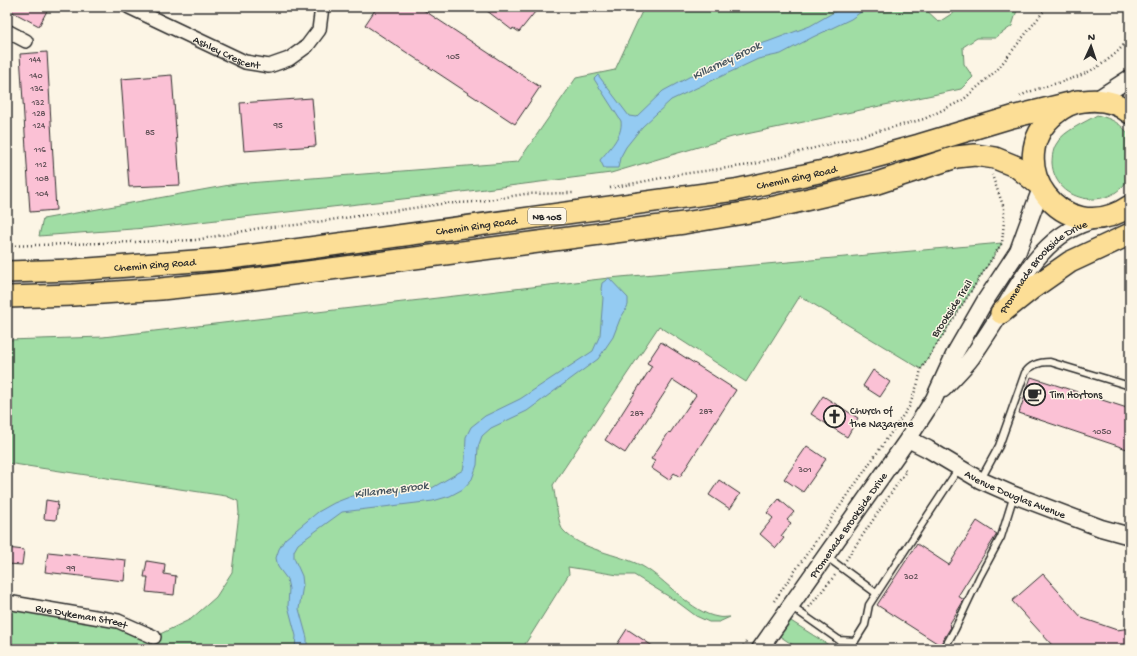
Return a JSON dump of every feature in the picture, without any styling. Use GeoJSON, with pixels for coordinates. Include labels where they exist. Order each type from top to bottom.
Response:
{"type":"FeatureCollection","features":[{"type":"Feature","properties":{"kind":"highway"},"geometry":{"type":"LineString","coordinates":[[1120,212],[1081,218],[1064,211],[1049,200],[1040,186],[1034,168],[1034,150],[1039,134],[1048,119],[1062,108],[1087,100],[1113,103],[1130,113]]}},
{"type":"Feature","properties":{"kind":"highway","name":"Chemin Ring Road"},"geometry":{"type":"LineString","coordinates":[[7,272],[75,270],[222,259],[735,190],[828,170],[1012,117],[1087,100]]}},
{"type":"Feature","properties":{"kind":"highway","name":"NB 105"},"geometry":{"type":"LineString","coordinates":[[7,297],[74,295],[238,281],[684,223],[762,210],[874,184],[956,157],[975,155],[995,158],[1017,167],[1040,186]]}},
{"type":"Feature","properties":{"kind":"highway"},"geometry":{"type":"LineString","coordinates":[[1001,313],[1030,290],[1070,262],[1130,234]]}},
{"type":"Feature","properties":{"kind":"street","name":"Ashley Crescent"},"geometry":{"type":"LineString","coordinates":[[129,7],[245,62],[269,66],[290,59],[307,46],[319,30],[322,7]]}},
{"type":"Feature","properties":{"kind":"street"},"geometry":{"type":"LineString","coordinates":[[7,31],[26,41]]}},
{"type":"Feature","properties":{"kind":"street"},"geometry":{"type":"LineString","coordinates":[[1087,100],[1130,78]]}},
{"type":"Feature","properties":{"kind":"street","name":"Promenade Brookside Drive"},"geometry":{"type":"LineString","coordinates":[[934,399],[955,353],[985,301],[1018,251],[1040,186]]}},
{"type":"Feature","properties":{"kind":"street","name":"Promenade Brookside Drive"},"geometry":{"type":"LineString","coordinates":[[760,649],[908,439],[934,399],[971,357],[1023,277],[1043,251],[1061,235],[1084,223],[1120,212]]}},
{"type":"Feature","properties":{"kind":"street","name":"Avenue Douglas Avenue"},"geometry":{"type":"LineString","coordinates":[[908,439],[928,449],[980,480],[1014,495],[1101,528],[1130,536]]}},
{"type":"Feature","properties":{"kind":"street","name":"Rue Dykeman Street"},"geometry":{"type":"LineString","coordinates":[[7,602],[118,621],[154,637]]}},
{"type":"Feature","properties":{"kind":"lane"},"geometry":{"type":"LineString","coordinates":[[980,480],[999,446],[1028,368],[1041,362],[1050,362],[1130,386]]}},
{"type":"Feature","properties":{"kind":"lane"},"geometry":{"type":"LineString","coordinates":[[790,606],[839,640],[855,641],[864,625],[869,605],[876,593],[959,467]]}},
{"type":"Feature","properties":{"kind":"lane"},"geometry":{"type":"LineString","coordinates":[[944,649],[1001,537],[1014,495]]}},
{"type":"Feature","properties":{"kind":"lane"},"geometry":{"type":"LineString","coordinates":[[825,556],[876,593]]}},
{"type":"Feature","properties":{"kind":"path"},"geometry":{"type":"LineString","coordinates":[[608,188],[682,174],[750,165],[924,119],[963,100],[997,70],[1047,7]]}},
{"type":"Feature","properties":{"kind":"path"},"geometry":{"type":"LineString","coordinates":[[1017,98],[1030,91],[1077,77],[1100,66],[1120,50],[1130,37]]}},
{"type":"Feature","properties":{"kind":"path","name":"Brookside Trail"},"geometry":{"type":"LineString","coordinates":[[770,606],[909,406],[918,383],[921,369],[1002,243],[1004,208],[992,178],[991,169]]}},
{"type":"Feature","properties":{"kind":"path"},"geometry":{"type":"LineString","coordinates":[[7,246],[196,240],[260,228],[296,225],[441,204],[476,202],[525,194],[578,193]]}},
{"type":"Feature","properties":{"kind":"path"},"geometry":{"type":"LineString","coordinates":[[741,649],[750,637]]}},
{"type":"Feature","properties":{"kind":"green space"},"geometry":{"type":"Polygon","coordinates":[[[644,7],[923,7],[939,22],[962,7],[1018,7],[1012,26],[995,38],[977,38],[963,47],[964,64],[973,77],[961,89],[732,137],[611,173],[438,195],[146,228],[39,236],[43,219],[235,184],[518,162],[576,78],[615,70],[644,7]]]}},
{"type":"Feature","properties":{"kind":"green space"},"geometry":{"type":"Polygon","coordinates":[[[1097,115],[1108,118],[1120,125],[1130,137],[1130,175],[1122,187],[1111,195],[1099,199],[1086,199],[1074,195],[1063,188],[1056,177],[1052,163],[1053,155],[1056,145],[1064,135],[1097,115]]]}},
{"type":"Feature","properties":{"kind":"green space"},"geometry":{"type":"Polygon","coordinates":[[[1002,243],[921,369],[800,296],[746,382],[659,326],[553,485],[558,516],[561,527],[570,537],[589,547],[642,566],[688,603],[708,614],[720,617],[730,617],[719,622],[709,622],[696,616],[676,601],[634,575],[618,575],[568,567],[569,574],[522,649],[7,649],[7,632],[11,603],[75,613],[154,637],[191,619],[216,597],[232,572],[239,513],[238,501],[226,496],[7,463],[7,340],[103,337],[609,278],[1002,243]]]}},
{"type":"Feature","properties":{"kind":"green space"},"geometry":{"type":"Polygon","coordinates":[[[783,616],[835,649],[799,649],[772,631],[783,616]]]}},
{"type":"Feature","properties":{"kind":"water","name":"Killarney Brook"},"geometry":{"type":"Polygon","coordinates":[[[843,7],[868,7],[851,19],[781,54],[758,59],[671,100],[642,127],[626,147],[620,158],[618,168],[604,168],[600,160],[618,137],[621,121],[594,79],[598,75],[629,116],[636,117],[663,91],[739,50],[767,42],[810,26],[843,7]]]}},
{"type":"Feature","properties":{"kind":"water"},"geometry":{"type":"Polygon","coordinates":[[[609,278],[628,298],[628,305],[620,319],[613,337],[598,359],[527,411],[491,428],[482,436],[478,447],[477,465],[472,479],[463,489],[450,496],[433,501],[342,512],[298,544],[294,551],[294,558],[302,576],[303,585],[299,609],[307,638],[307,649],[295,649],[296,636],[288,606],[289,589],[287,579],[278,567],[276,558],[285,539],[318,512],[334,503],[352,496],[432,488],[463,470],[466,437],[471,427],[485,416],[520,399],[593,351],[600,335],[603,298],[601,289],[602,283],[609,278]]]}},
{"type":"Feature","properties":{"kind":"building"},"geometry":{"type":"Polygon","coordinates":[[[7,7],[49,7],[39,26],[7,9],[7,7]]]}},
{"type":"Feature","properties":{"kind":"building"},"geometry":{"type":"Polygon","coordinates":[[[377,7],[419,7],[540,87],[515,124],[365,25],[377,7]]]}},
{"type":"Feature","properties":{"kind":"building"},"geometry":{"type":"Polygon","coordinates":[[[482,7],[539,7],[519,32],[513,28],[512,30],[482,7]]]}},
{"type":"Feature","properties":{"kind":"building"},"geometry":{"type":"Polygon","coordinates":[[[47,52],[56,210],[30,212],[20,54],[47,52]]]}},
{"type":"Feature","properties":{"kind":"building"},"geometry":{"type":"Polygon","coordinates":[[[172,75],[180,185],[129,187],[121,79],[172,75]]]}},
{"type":"Feature","properties":{"kind":"building"},"geometry":{"type":"Polygon","coordinates":[[[312,98],[316,146],[244,151],[240,103],[312,98]]]}},
{"type":"Feature","properties":{"kind":"building"},"geometry":{"type":"Polygon","coordinates":[[[661,342],[736,390],[680,477],[674,473],[669,480],[651,468],[655,461],[651,459],[696,395],[673,380],[625,453],[605,440],[652,366],[647,363],[661,342]]]}},
{"type":"Feature","properties":{"kind":"building"},"geometry":{"type":"Polygon","coordinates":[[[873,370],[890,382],[880,397],[863,386],[873,370]]]}},
{"type":"Feature","properties":{"kind":"building"},"geometry":{"type":"Polygon","coordinates":[[[1031,377],[1130,409],[1130,450],[1019,413],[1031,377]]]}},
{"type":"Feature","properties":{"kind":"building","name":"Church of the Nazarene"},"geometry":{"type":"Polygon","coordinates":[[[823,396],[858,418],[847,437],[811,414],[823,396]]]}},
{"type":"Feature","properties":{"kind":"building"},"geometry":{"type":"Polygon","coordinates":[[[807,446],[826,459],[803,492],[784,479],[807,446]]]}},
{"type":"Feature","properties":{"kind":"building"},"geometry":{"type":"Polygon","coordinates":[[[719,480],[740,494],[730,509],[709,495],[719,480]]]}},
{"type":"Feature","properties":{"kind":"building"},"geometry":{"type":"Polygon","coordinates":[[[779,499],[794,512],[787,520],[791,523],[781,536],[784,538],[776,548],[760,534],[773,518],[767,513],[779,499]]]}},
{"type":"Feature","properties":{"kind":"building"},"geometry":{"type":"Polygon","coordinates":[[[46,500],[58,502],[56,520],[44,519],[46,500]]]}},
{"type":"Feature","properties":{"kind":"building"},"geometry":{"type":"Polygon","coordinates":[[[977,521],[997,534],[958,596],[964,600],[949,625],[951,627],[940,645],[877,605],[917,544],[949,565],[977,521]]]}},
{"type":"Feature","properties":{"kind":"building"},"geometry":{"type":"Polygon","coordinates":[[[7,548],[24,550],[22,565],[7,564],[7,548]]]}},
{"type":"Feature","properties":{"kind":"building"},"geometry":{"type":"Polygon","coordinates":[[[48,552],[126,560],[124,581],[45,572],[48,552]]]}},
{"type":"Feature","properties":{"kind":"building"},"geometry":{"type":"Polygon","coordinates":[[[147,561],[165,564],[164,574],[176,576],[174,595],[146,592],[148,577],[144,577],[147,561]]]}},
{"type":"Feature","properties":{"kind":"building"},"geometry":{"type":"Polygon","coordinates":[[[1043,574],[1082,618],[1117,630],[1130,628],[1130,649],[1053,649],[1052,645],[1012,601],[1043,574]]]}},
{"type":"Feature","properties":{"kind":"building"},"geometry":{"type":"Polygon","coordinates":[[[627,629],[657,649],[614,649],[627,629]]]}},
{"type":"Feature","properties":{"kind":"place","name":"Tim Hortons"},"geometry":{"type":"Point","coordinates":[1035,394]}},
{"type":"Feature","properties":{"kind":"place","name":"Church of the Nazarene"},"geometry":{"type":"Point","coordinates":[835,416]}}]}
